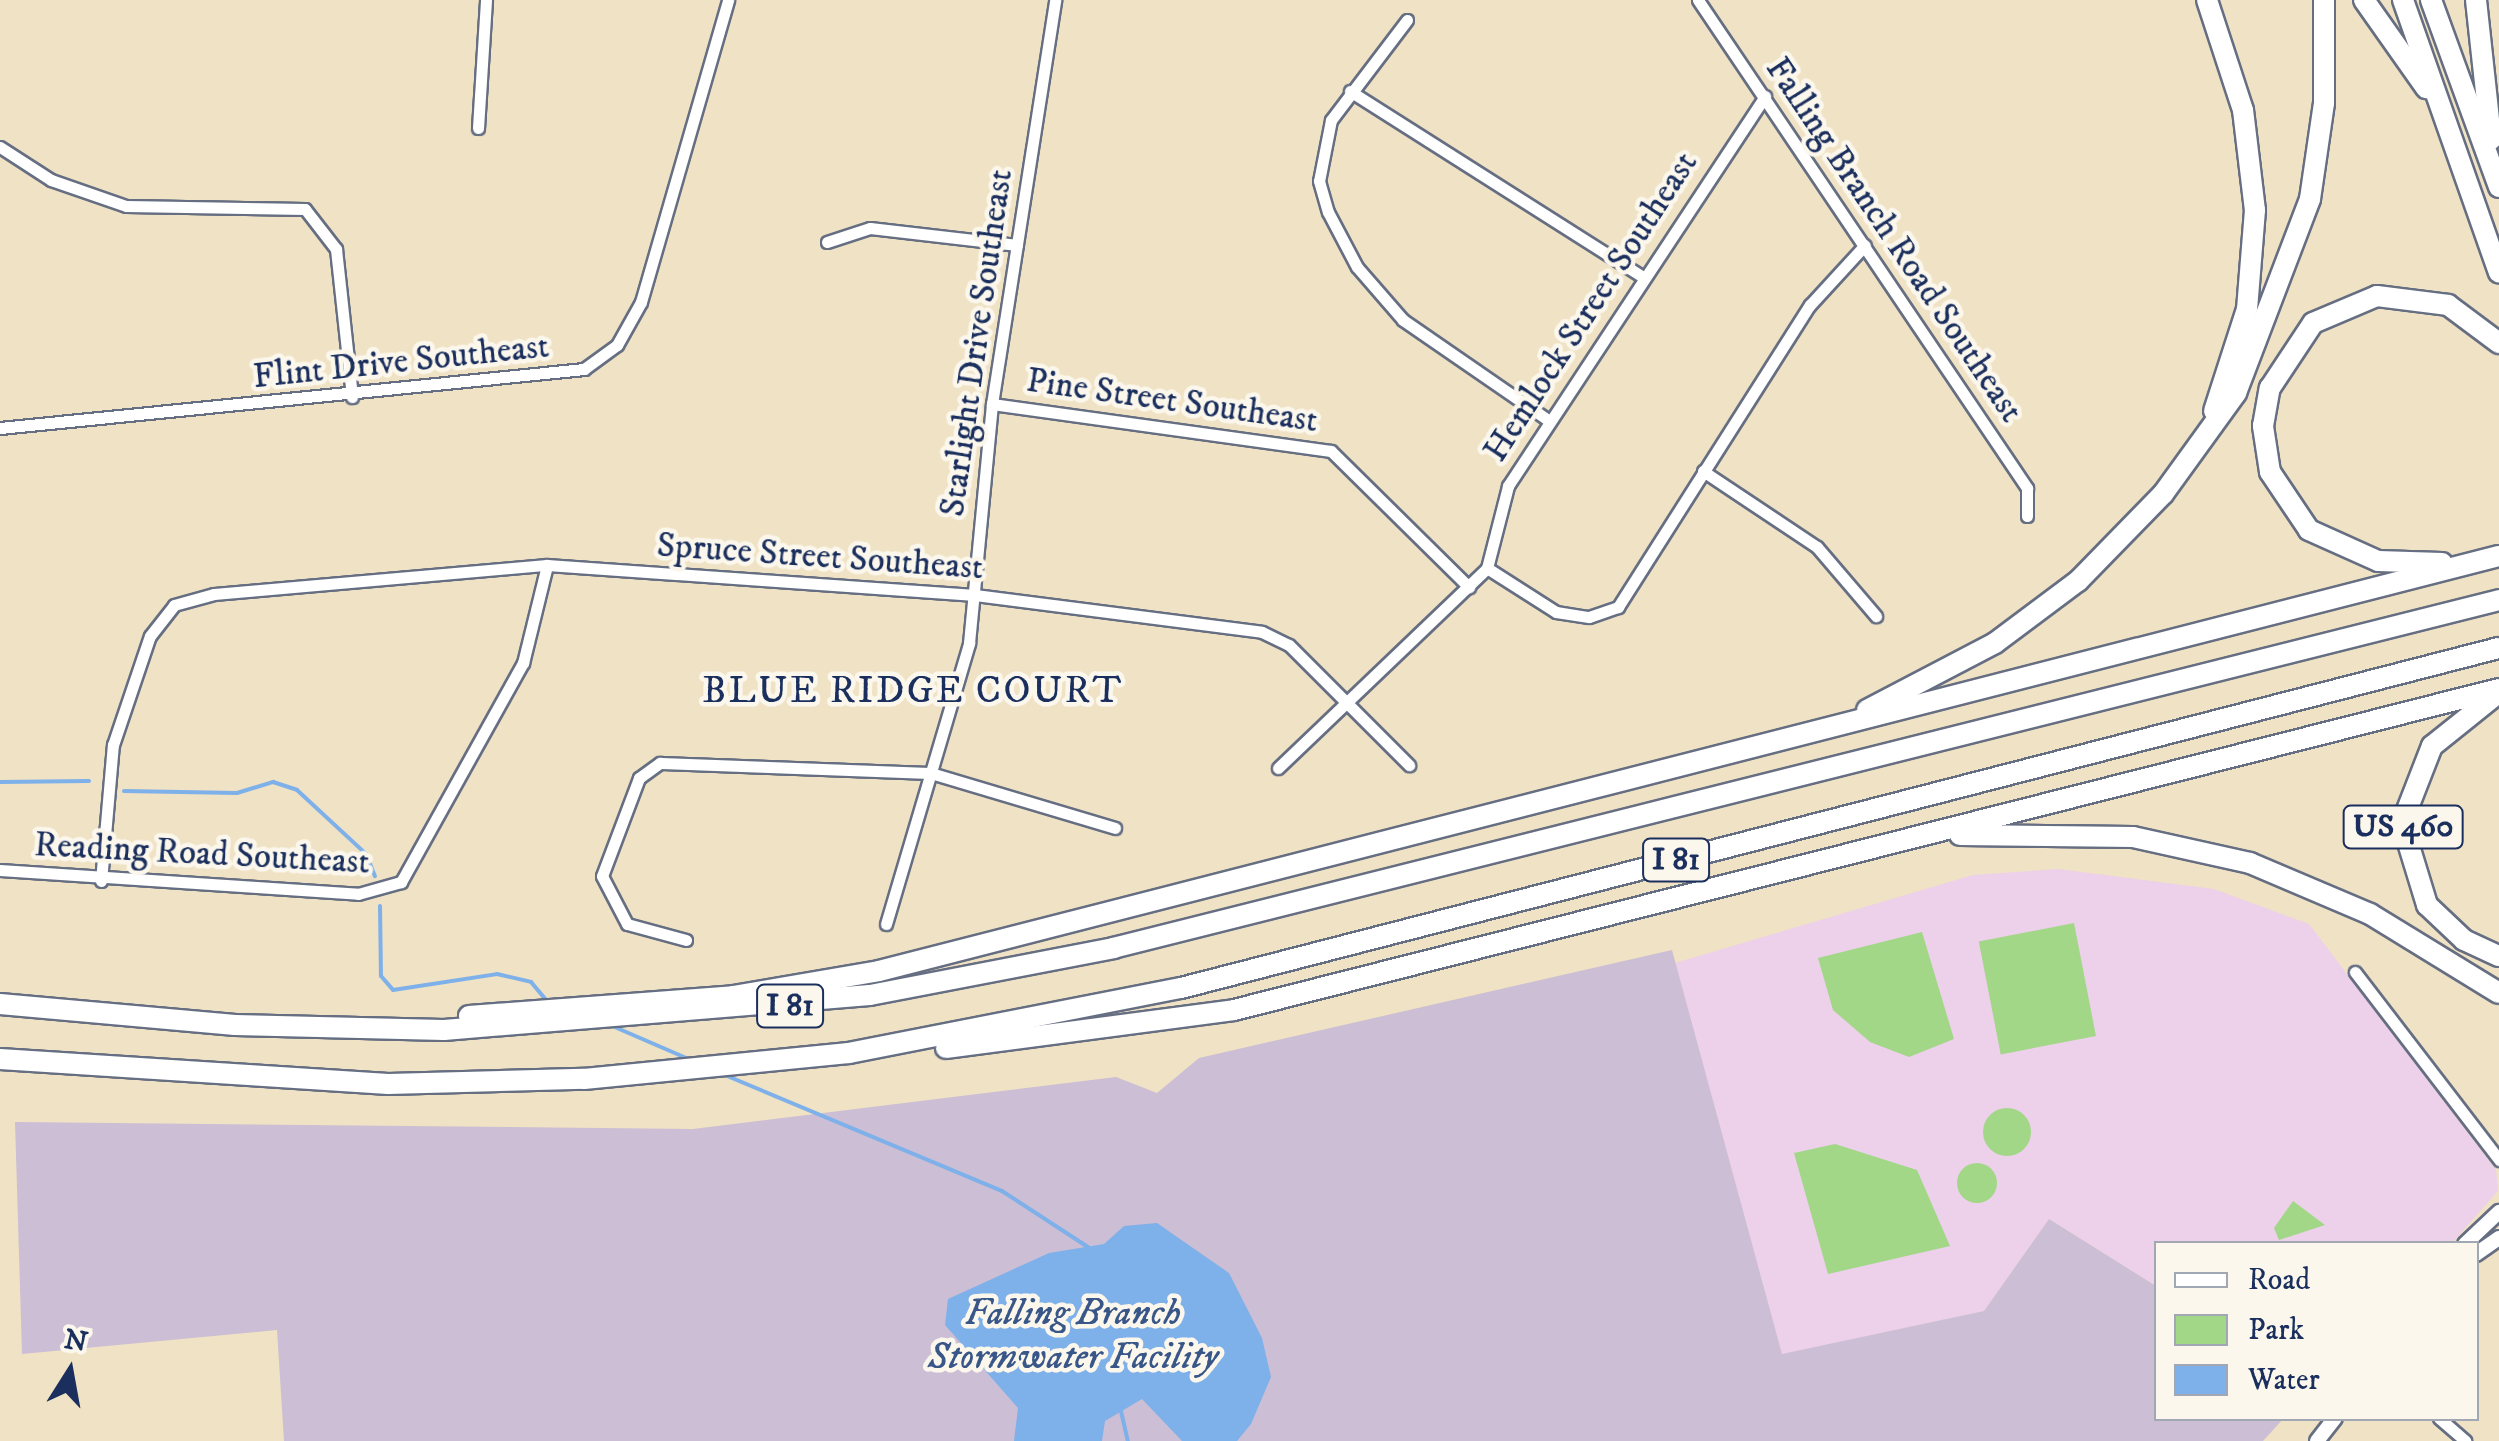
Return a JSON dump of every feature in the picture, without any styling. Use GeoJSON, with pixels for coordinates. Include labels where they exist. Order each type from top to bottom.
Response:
{"type":"FeatureCollection","features":[{"type":"Feature","properties":{"kind":"highway"},"geometry":{"type":"LineString","coordinates":[[2197,450],[2246,308],[2255,210],[2243,110],[2206,0]]}},
{"type":"Feature","properties":{"kind":"highway"},"geometry":{"type":"LineString","coordinates":[[1834,727],[2025,624],[2118,542],[2197,450],[2236,394],[2295,255],[2324,103],[2324,0]]}},
{"type":"Feature","properties":{"kind":"highway"},"geometry":{"type":"LineString","coordinates":[[2364,0],[2447,124]]}},
{"type":"Feature","properties":{"kind":"highway"},"geometry":{"type":"LineString","coordinates":[[2403,0],[2499,274]]}},
{"type":"Feature","properties":{"kind":"highway"},"geometry":{"type":"LineString","coordinates":[[2431,0],[2499,187]]}},
{"type":"Feature","properties":{"kind":"highway"},"geometry":{"type":"LineString","coordinates":[[2476,0],[2483,104],[2499,170]]}},
{"type":"Feature","properties":{"kind":"highway"},"geometry":{"type":"LineString","coordinates":[[2474,562],[2378,561],[2332,545],[2278,491],[2262,426],[2285,355],[2313,323],[2354,301],[2427,298],[2463,312],[2499,343]]}},
{"type":"Feature","properties":{"kind":"highway"},"geometry":{"type":"LineString","coordinates":[[317,1028],[814,985],[2499,556]]}},
{"type":"Feature","properties":{"kind":"highway","name":"I 81"},"geometry":{"type":"LineString","coordinates":[[0,1004],[317,1028],[641,1020],[1002,972],[2499,600]]}},
{"type":"Feature","properties":{"kind":"highway","name":"I 81"},"geometry":{"type":"LineString","coordinates":[[0,1059],[388,1084],[584,1079],[849,1054],[1181,988],[2499,648]]}},
{"type":"Feature","properties":{"kind":"highway"},"geometry":{"type":"LineString","coordinates":[[849,1054],[1052,1040],[1234,1010],[2499,692]]}},
{"type":"Feature","properties":{"kind":"highway","name":"US 460"},"geometry":{"type":"LineString","coordinates":[[2499,692],[2432,746],[2402,823],[2427,905],[2499,956]]}},
{"type":"Feature","properties":{"kind":"highway"},"geometry":{"type":"LineString","coordinates":[[1893,842],[2050,830],[2210,852],[2332,895],[2499,993]]}},
{"type":"Feature","properties":{"kind":"street"},"geometry":{"type":"LineString","coordinates":[[478,128],[486,0]]}},
{"type":"Feature","properties":{"kind":"street","name":"Flint Drive Southeast"},"geometry":{"type":"LineString","coordinates":[[0,428],[526,380],[584,369],[617,345],[664,236],[728,0]]}},
{"type":"Feature","properties":{"kind":"street","name":"Starlight Drive Southeast"},"geometry":{"type":"LineString","coordinates":[[886,924],[931,772],[975,594],[992,404],[1055,0]]}},
{"type":"Feature","properties":{"kind":"street","name":"Falling Branch Road Southeast"},"geometry":{"type":"LineString","coordinates":[[1698,0],[2026,488],[2028,516]]}},
{"type":"Feature","properties":{"kind":"street"},"geometry":{"type":"LineString","coordinates":[[1407,20],[1331,120],[1319,181],[1357,267],[1403,320],[1548,420]]}},
{"type":"Feature","properties":{"kind":"street"},"geometry":{"type":"LineString","coordinates":[[1350,92],[1641,276]]}},
{"type":"Feature","properties":{"kind":"street","name":"Hemlock Street Southeast"},"geometry":{"type":"LineString","coordinates":[[1278,768],[1487,568],[1508,486],[1641,276],[1765,96]]}},
{"type":"Feature","properties":{"kind":"street"},"geometry":{"type":"LineString","coordinates":[[0,147],[51,180],[126,206],[305,209],[336,249],[352,397]]}},
{"type":"Feature","properties":{"kind":"street"},"geometry":{"type":"LineString","coordinates":[[828,242],[870,228],[1017,245]]}},
{"type":"Feature","properties":{"kind":"street"},"geometry":{"type":"LineString","coordinates":[[1487,568],[1556,612],[1589,617],[1618,607],[1820,291],[1865,245]]}},
{"type":"Feature","properties":{"kind":"street","name":"Pine Street Southeast"},"geometry":{"type":"LineString","coordinates":[[992,404],[1331,450],[1469,587]]}},
{"type":"Feature","properties":{"kind":"street"},"geometry":{"type":"LineString","coordinates":[[1703,471],[1817,547],[1876,616]]}},
{"type":"Feature","properties":{"kind":"street","name":"Spruce Street Southeast"},"geometry":{"type":"LineString","coordinates":[[101,881],[113,745],[150,636],[174,604],[547,565],[975,594],[1262,632],[1289,645],[1409,765]]}},
{"type":"Feature","properties":{"kind":"street","name":"Reading Road Southeast"},"geometry":{"type":"LineString","coordinates":[[0,870],[101,881],[358,894],[400,882],[523,663],[547,565]]}},
{"type":"Feature","properties":{"kind":"street"},"geometry":{"type":"LineString","coordinates":[[686,940],[626,924],[602,876],[639,778],[660,763],[931,772],[1115,828]]}},
{"type":"Feature","properties":{"kind":"street"},"geometry":{"type":"LineString","coordinates":[[2355,972],[2499,1160]]}},
{"type":"Feature","properties":{"kind":"street"},"geometry":{"type":"LineString","coordinates":[[2468,1241],[2499,1212]]}},
{"type":"Feature","properties":{"kind":"street"},"geometry":{"type":"LineString","coordinates":[[2317,1441],[2333,1421]]}},
{"type":"Feature","properties":{"kind":"street"},"geometry":{"type":"LineString","coordinates":[[2442,1421],[2465,1441]]}},
{"type":"Feature","properties":{"kind":"shaded area"},"geometry":{"type":"Polygon","coordinates":[[[2058,869],[2214,889],[2309,924],[2496,1170],[2498,1191],[2454,1241],[2154,1241],[2154,1285],[2049,1219],[1984,1311],[1782,1355],[1675,963],[1973,875],[2058,869]]]}},
{"type":"Feature","properties":{"kind":"shaded area"},"geometry":{"type":"Polygon","coordinates":[[[1672,950],[1782,1354],[1984,1311],[2049,1219],[2154,1285],[2154,1421],[2281,1421],[2263,1441],[284,1441],[277,1330],[22,1354],[15,1122],[693,1129],[1116,1077],[1157,1093],[1199,1058],[1672,950]]]}},
{"type":"Feature","properties":{"kind":"green space"},"geometry":{"type":"Polygon","coordinates":[[[2074,923],[2096,1036],[2001,1054],[1979,942],[2074,923]]]}},
{"type":"Feature","properties":{"kind":"green space"},"geometry":{"type":"Polygon","coordinates":[[[1922,932],[1954,1039],[1909,1057],[1870,1042],[1833,1010],[1818,958],[1922,932]]]}},
{"type":"Feature","properties":{"kind":"green space"},"geometry":{"type":"Polygon","coordinates":[[[2007,1108],[2024,1115],[2031,1132],[2024,1149],[2007,1156],[1990,1149],[1983,1132],[1990,1115],[2007,1108]]]}},
{"type":"Feature","properties":{"kind":"green space"},"geometry":{"type":"Polygon","coordinates":[[[1835,1144],[1917,1170],[1950,1246],[1828,1274],[1794,1153],[1835,1144]]]}},
{"type":"Feature","properties":{"kind":"green space"},"geometry":{"type":"Polygon","coordinates":[[[1977,1163],[1991,1169],[1997,1183],[1991,1197],[1977,1203],[1963,1197],[1957,1183],[1963,1169],[1977,1163]]]}},
{"type":"Feature","properties":{"kind":"green space"},"geometry":{"type":"Polygon","coordinates":[[[2293,1201],[2325,1225],[2279,1240],[2274,1228],[2293,1201]]]}},
{"type":"Feature","properties":{"kind":"water","name":"Falling Branch Stormwater Facility"},"geometry":{"type":"Polygon","coordinates":[[[1157,1223],[1229,1273],[1262,1338],[1271,1377],[1251,1424],[1237,1441],[1182,1441],[1142,1399],[1105,1421],[1102,1441],[1014,1441],[1018,1408],[945,1325],[948,1299],[1049,1253],[1104,1244],[1124,1226],[1157,1223]]]}},
{"type":"Feature","properties":{"kind":"waterway"},"geometry":{"type":"LineString","coordinates":[[0,782],[89,781]]}},
{"type":"Feature","properties":{"kind":"waterway"},"geometry":{"type":"LineString","coordinates":[[124,791],[237,793],[273,782],[297,790],[366,854],[375,876]]}},
{"type":"Feature","properties":{"kind":"waterway"},"geometry":{"type":"LineString","coordinates":[[380,906],[381,976],[393,990],[497,974],[531,982],[547,1001]]}},
{"type":"Feature","properties":{"kind":"waterway"},"geometry":{"type":"LineString","coordinates":[[610,1025],[693,1061]]}},
{"type":"Feature","properties":{"kind":"waterway"},"geometry":{"type":"LineString","coordinates":[[720,1073],[1002,1191],[1088,1247]]}},
{"type":"Feature","properties":{"kind":"waterway"},"geometry":{"type":"LineString","coordinates":[[1120,1407],[1128,1441]]}},
{"type":"Feature","properties":{"kind":"district","name":"BLUE RIDGE COURT"},"geometry":{"type":"Point","coordinates":[913,692]}}]}
